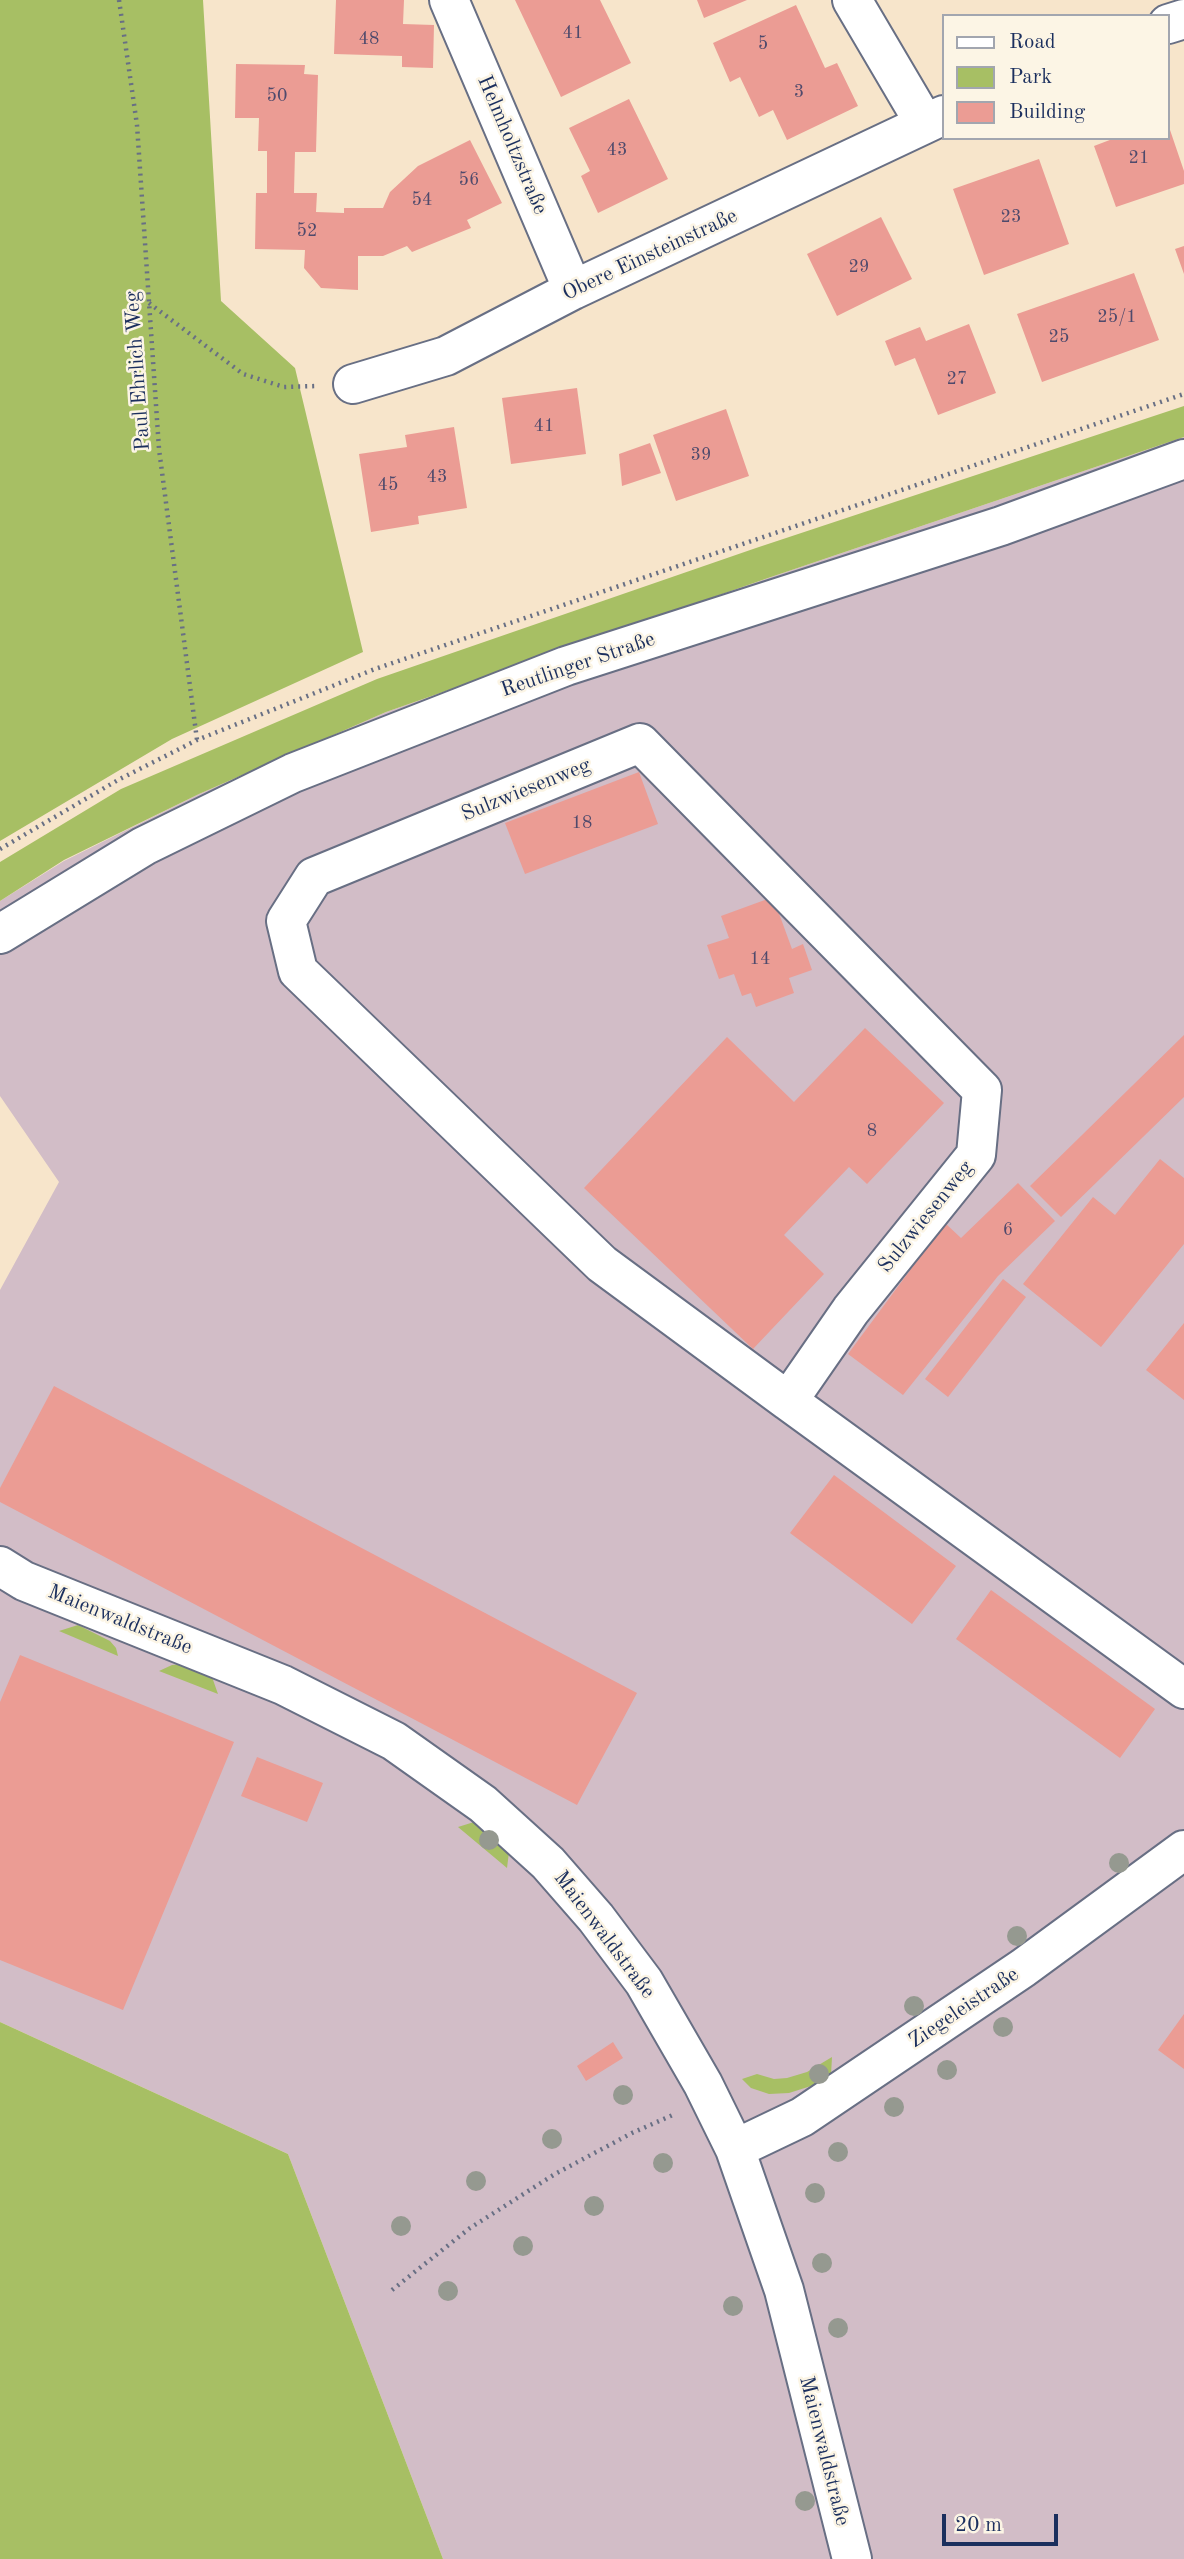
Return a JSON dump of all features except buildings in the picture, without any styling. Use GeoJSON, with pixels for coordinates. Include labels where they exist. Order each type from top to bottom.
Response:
{"type":"FeatureCollection","features":[{"type":"Feature","properties":{"kind":"street","name":"Helmholtzstraße"},"geometry":{"type":"LineString","coordinates":[[449,0],[573,290]]}},
{"type":"Feature","properties":{"kind":"street"},"geometry":{"type":"LineString","coordinates":[[852,0],[934,120]]}},
{"type":"Feature","properties":{"kind":"street","name":"Obere Einsteinstraße"},"geometry":{"type":"LineString","coordinates":[[353,384],[446,356],[573,290],[934,120]]}},
{"type":"Feature","properties":{"kind":"street","name":"Reutlinger Straße"},"geometry":{"type":"LineString","coordinates":[[0,934],[144,846],[293,773],[566,666],[1001,526],[1184,459]]}},
{"type":"Feature","properties":{"kind":"street","name":"Sulzwiesenweg"},"geometry":{"type":"LineString","coordinates":[[788,1401],[851,1310],[976,1155],[982,1090],[640,743],[314,877],[286,921],[298,971],[602,1264],[788,1401],[1184,1689]]}},
{"type":"Feature","properties":{"kind":"street","name":"Maienwaldstraße"},"geometry":{"type":"LineString","coordinates":[[0,1566],[24,1581],[283,1685],[394,1741],[483,1804],[548,1863],[596,1918],[644,1983],[710,2096],[735,2149],[784,2290],[852,2559]]}},
{"type":"Feature","properties":{"kind":"street","name":"Ziegeleistraße"},"geometry":{"type":"LineString","coordinates":[[735,2149],[802,2117],[1023,1968],[1184,1850]]}},
{"type":"Feature","properties":{"kind":"path","name":"Paul Ehrlich Weg"},"geometry":{"type":"LineString","coordinates":[[119,0],[137,125],[159,449],[197,740]]}},
{"type":"Feature","properties":{"kind":"path"},"geometry":{"type":"LineString","coordinates":[[149,302],[243,374],[284,387],[353,384]]}},
{"type":"Feature","properties":{"kind":"path"},"geometry":{"type":"LineString","coordinates":[[0,849],[107,786],[197,740],[375,669],[1184,394]]}},
{"type":"Feature","properties":{"kind":"path"},"geometry":{"type":"LineString","coordinates":[[392,2290],[470,2228],[555,2174],[710,2096]]}},
{"type":"Feature","properties":{"kind":"shaded area"},"geometry":{"type":"Polygon","coordinates":[[[1184,437],[1184,2559],[443,2559],[288,2154],[0,2022],[0,1290],[59,1182],[0,1096],[0,901],[64,861],[199,794],[386,712],[768,578],[1184,437]]]}},
{"type":"Feature","properties":{"kind":"green space"},"geometry":{"type":"Polygon","coordinates":[[[0,0],[203,0],[221,301],[295,368],[363,652],[172,739],[0,841],[0,0]]]}},
{"type":"Feature","properties":{"kind":"green space"},"geometry":{"type":"Polygon","coordinates":[[[1184,406],[1184,437],[768,578],[386,712],[199,794],[64,860],[0,901],[0,862],[121,789],[377,679],[756,548],[1184,406]]]}},
{"type":"Feature","properties":{"kind":"green space"},"geometry":{"type":"Polygon","coordinates":[[[78,1625],[110,1641],[118,1656],[59,1631],[78,1625]]]}},
{"type":"Feature","properties":{"kind":"green space"},"geometry":{"type":"Polygon","coordinates":[[[184,1664],[212,1677],[218,1694],[159,1671],[172,1665],[184,1664]]]}},
{"type":"Feature","properties":{"kind":"green space"},"geometry":{"type":"Polygon","coordinates":[[[474,1822],[509,1852],[507,1868],[458,1827],[474,1822]]]}},
{"type":"Feature","properties":{"kind":"green space"},"geometry":{"type":"Polygon","coordinates":[[[0,2022],[288,2154],[443,2559],[0,2559],[0,2022]]]}},
{"type":"Feature","properties":{"kind":"green space"},"geometry":{"type":"Polygon","coordinates":[[[832,2057],[831,2075],[811,2086],[789,2093],[769,2094],[751,2088],[742,2079],[757,2074],[774,2079],[787,2078],[807,2072],[832,2057]]]}}]}
